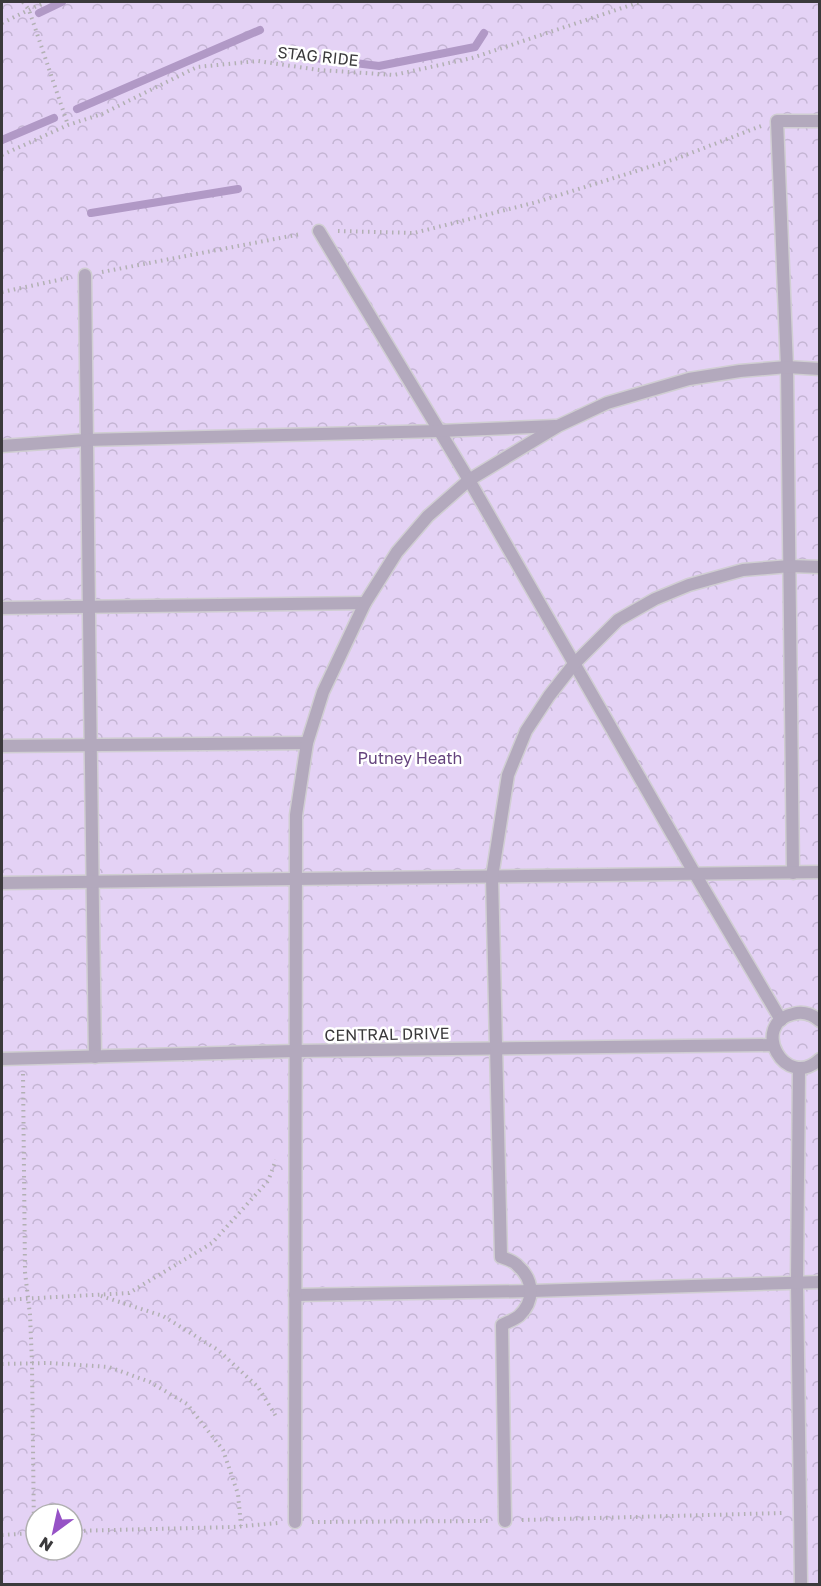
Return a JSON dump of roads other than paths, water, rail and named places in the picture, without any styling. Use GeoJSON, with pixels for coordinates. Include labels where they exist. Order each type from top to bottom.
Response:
{"type":"FeatureCollection","features":[{"type":"Feature","properties":{"kind":"lane"},"geometry":{"type":"LineString","coordinates":[[793,873],[787,367],[777,121],[819,121]]}},
{"type":"Feature","properties":{"kind":"lane"},"geometry":{"type":"LineString","coordinates":[[319,231],[470,480],[781,1020]]}},
{"type":"Feature","properties":{"kind":"lane"},"geometry":{"type":"LineString","coordinates":[[86,275],[86,440],[95,1057]]}},
{"type":"Feature","properties":{"kind":"lane"},"geometry":{"type":"LineString","coordinates":[[295,1522],[296,815],[307,743],[323,692],[365,603],[398,552],[428,516],[470,480],[558,426],[607,403],[689,379],[740,370],[787,367],[819,369]]}},
{"type":"Feature","properties":{"kind":"lane"},"geometry":{"type":"LineString","coordinates":[[2,447],[86,440],[558,426]]}},
{"type":"Feature","properties":{"kind":"lane"},"geometry":{"type":"LineString","coordinates":[[505,1521],[502,1325],[519,1316],[527,1305],[532,1291],[526,1275],[517,1264],[501,1257],[492,877],[508,775],[526,731],[549,696],[574,664],[618,621],[655,598],[689,585],[743,570],[790,566],[819,567]]}},
{"type":"Feature","properties":{"kind":"lane"},"geometry":{"type":"LineString","coordinates":[[2,608],[365,603]]}},
{"type":"Feature","properties":{"kind":"lane"},"geometry":{"type":"LineString","coordinates":[[2,746],[307,743]]}},
{"type":"Feature","properties":{"kind":"lane"},"geometry":{"type":"LineString","coordinates":[[2,883],[819,872]]}},
{"type":"Feature","properties":{"kind":"lane"},"geometry":{"type":"LineString","coordinates":[[819,1021],[807,1014],[789,1015],[781,1020],[773,1036],[776,1054],[790,1066],[799,1068],[808,1066],[819,1059]]}},
{"type":"Feature","properties":{"kind":"lane","name":"CENTRAL DRIVE"},"geometry":{"type":"LineString","coordinates":[[2,1059],[295,1051],[773,1045]]}},
{"type":"Feature","properties":{"kind":"lane"},"geometry":{"type":"LineString","coordinates":[[799,1068],[797,1282],[801,1584]]}},
{"type":"Feature","properties":{"kind":"lane"},"geometry":{"type":"LineString","coordinates":[[295,1295],[532,1291],[819,1282]]}},
{"type":"Feature","properties":{"kind":"waterway"},"geometry":{"type":"LineString","coordinates":[[39,13],[62,2]]}},
{"type":"Feature","properties":{"kind":"waterway"},"geometry":{"type":"LineString","coordinates":[[77,109],[260,30]]}},
{"type":"Feature","properties":{"kind":"waterway"},"geometry":{"type":"LineString","coordinates":[[283,54],[379,66],[475,47],[484,33]]}},
{"type":"Feature","properties":{"kind":"waterway"},"geometry":{"type":"LineString","coordinates":[[2,140],[54,118]]}},
{"type":"Feature","properties":{"kind":"waterway"},"geometry":{"type":"LineString","coordinates":[[91,213],[238,189]]}},
{"type":"Feature","properties":{"kind":"park label","name":"Putney Heath"},"geometry":{"type":"Point","coordinates":[410,758]}}]}
